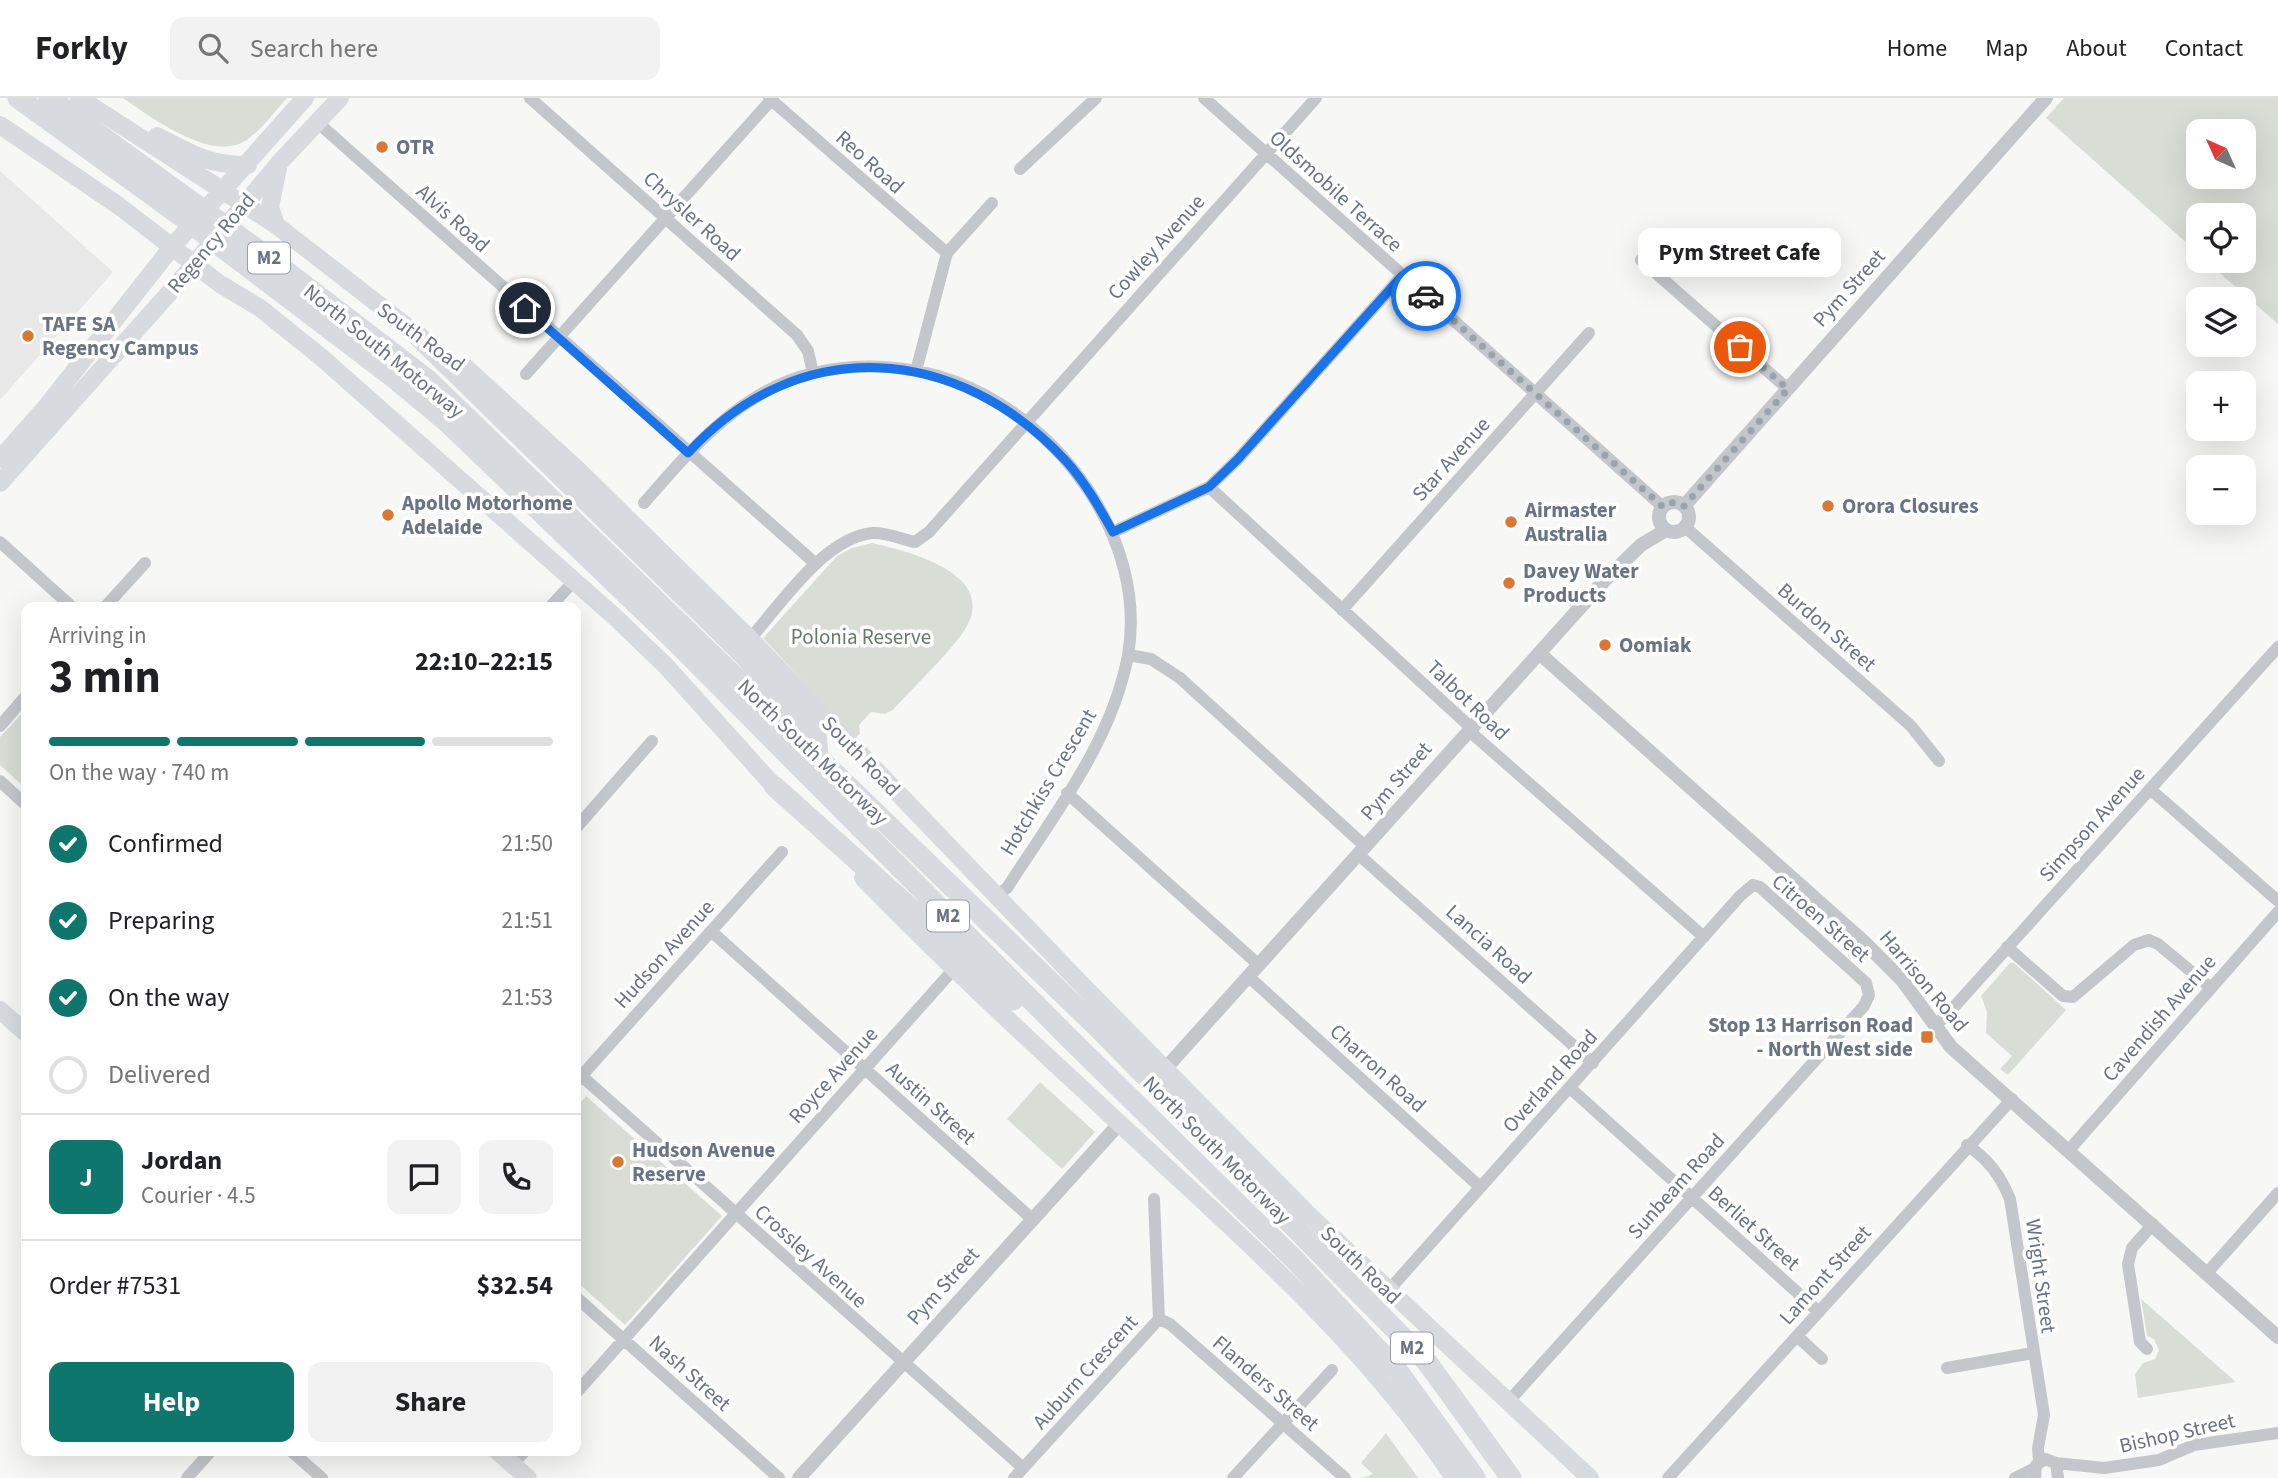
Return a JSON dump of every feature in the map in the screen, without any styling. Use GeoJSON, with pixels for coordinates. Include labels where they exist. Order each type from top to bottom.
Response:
{"type":"FeatureCollection","features":[{"type":"Feature","properties":{"kind":"highway","name":"North South Motorway"},"geometry":{"type":"LineString","coordinates":[[18,98],[125,167]]}},
{"type":"Feature","properties":{"kind":"highway","name":"North South Motorway"},"geometry":{"type":"LineString","coordinates":[[48,98],[185,219],[400,370],[595,540],[1095,1025],[1427,1362],[1511,1478]]}},
{"type":"Feature","properties":{"kind":"highway"},"geometry":{"type":"LineString","coordinates":[[418,336],[740,652],[816,732],[818,757]]}},
{"type":"Feature","properties":{"kind":"highway","name":"North South Motorway"},"geometry":{"type":"LineString","coordinates":[[400,370],[447,422],[679,645],[1351,1318],[1397,1370],[1475,1478]]}},
{"type":"Feature","properties":{"kind":"highway"},"geometry":{"type":"LineString","coordinates":[[774,786],[1028,1014],[1069,1038]]}},
{"type":"Feature","properties":{"kind":"main road","name":"South Road"},"geometry":{"type":"LineString","coordinates":[[79,98],[276,225],[418,336],[451,354],[578,470],[750,639],[996,896],[1310,1216],[1590,1478]]}},
{"type":"Feature","properties":{"kind":"main road"},"geometry":{"type":"LineString","coordinates":[[86,98],[208,162],[224,166],[248,165]]}},
{"type":"Feature","properties":{"kind":"main road","name":"Regency Road"},"geometry":{"type":"LineString","coordinates":[[0,459],[221,189],[248,165],[305,98]]}},
{"type":"Feature","properties":{"kind":"main road","name":"Regency Road"},"geometry":{"type":"LineString","coordinates":[[0,483],[178,283],[281,161],[340,98]]}},
{"type":"Feature","properties":{"kind":"main road"},"geometry":{"type":"LineString","coordinates":[[0,125],[138,221],[220,284],[260,308],[321,357],[666,666],[774,786],[953,970],[1120,1123],[1315,1309],[1402,1409],[1454,1478]]}},
{"type":"Feature","properties":{"kind":"main road"},"geometry":{"type":"LineString","coordinates":[[276,225],[270,207],[281,161]]}},
{"type":"Feature","properties":{"kind":"main road"},"geometry":{"type":"LineString","coordinates":[[129,303],[131,284],[150,259],[155,237],[138,221]]}},
{"type":"Feature","properties":{"kind":"main road"},"geometry":{"type":"LineString","coordinates":[[178,283],[209,279],[220,284]]}},
{"type":"Feature","properties":{"kind":"main road"},"geometry":{"type":"LineString","coordinates":[[0,1010],[21,1029]]}},
{"type":"Feature","properties":{"kind":"main road"},"geometry":{"type":"LineString","coordinates":[[519,1458],[527,1478]]}},
{"type":"Feature","properties":{"kind":"street","name":"Chrysler Road"},"geometry":{"type":"LineString","coordinates":[[530,98],[797,335],[808,351],[813,373]]}},
{"type":"Feature","properties":{"kind":"street"},"geometry":{"type":"LineString","coordinates":[[1020,169],[1094,98]]}},
{"type":"Feature","properties":{"kind":"street","name":"Oldsmobile Terrace"},"geometry":{"type":"LineString","coordinates":[[1204,98],[1663,507]]}},
{"type":"Feature","properties":{"kind":"street","name":"Cowley Avenue"},"geometry":{"type":"LineString","coordinates":[[816,565],[833,548],[857,536],[874,533],[915,542],[922,539],[1316,98]]}},
{"type":"Feature","properties":{"kind":"street"},"geometry":{"type":"LineString","coordinates":[[527,374],[771,99]]}},
{"type":"Feature","properties":{"kind":"street","name":"Reo Road"},"geometry":{"type":"LineString","coordinates":[[771,99],[947,253]]}},
{"type":"Feature","properties":{"kind":"street","name":"Pym Street"},"geometry":{"type":"LineString","coordinates":[[1684,506],[2041,100]]}},
{"type":"Feature","properties":{"kind":"street","name":"Alvis Road"},"geometry":{"type":"LineString","coordinates":[[317,122],[816,565]]}},
{"type":"Feature","properties":{"kind":"street"},"geometry":{"type":"LineString","coordinates":[[916,371],[947,253],[992,203]]}},
{"type":"Feature","properties":{"kind":"street"},"geometry":{"type":"LineString","coordinates":[[1641,260],[1788,389]]}},
{"type":"Feature","properties":{"kind":"street"},"geometry":{"type":"LineString","coordinates":[[1113,532],[1209,487],[1238,459],[1402,276]]}},
{"type":"Feature","properties":{"kind":"street","name":"Star Avenue"},"geometry":{"type":"LineString","coordinates":[[1342,610],[1589,333]]}},
{"type":"Feature","properties":{"kind":"street","name":"Hotchkiss Crescent"},"geometry":{"type":"LineString","coordinates":[[644,503],[713,428],[753,398],[813,373],[869,366],[916,371],[975,390],[1024,422],[1066,460],[1095,499],[1113,532],[1124,567],[1131,614],[1128,656],[1107,727],[1007,888],[996,896]]}},
{"type":"Feature","properties":{"kind":"street","name":"Talbot Road"},"geometry":{"type":"LineString","coordinates":[[1209,487],[1471,729],[1475,736],[1704,937]]}},
{"type":"Feature","properties":{"kind":"street"},"geometry":{"type":"LineString","coordinates":[[1674,502],[1684,506],[1688,515],[1685,527],[1674,532],[1666,530],[1659,520],[1663,507],[1674,502]]}},
{"type":"Feature","properties":{"kind":"street","name":"Burdon Street"},"geometry":{"type":"LineString","coordinates":[[1685,527],[1911,726],[1940,761]]}},
{"type":"Feature","properties":{"kind":"street","name":"Pym Street"},"geometry":{"type":"LineString","coordinates":[[1165,1069],[1629,556],[1666,530]]}},
{"type":"Feature","properties":{"kind":"street"},"geometry":{"type":"LineString","coordinates":[[0,542],[66,602]]}},
{"type":"Feature","properties":{"kind":"street"},"geometry":{"type":"LineString","coordinates":[[110,602],[145,563]]}},
{"type":"Feature","properties":{"kind":"street"},"geometry":{"type":"LineString","coordinates":[[750,639],[816,565]]}},
{"type":"Feature","properties":{"kind":"street"},"geometry":{"type":"LineString","coordinates":[[555,602],[574,581]]}},
{"type":"Feature","properties":{"kind":"street","name":"Simpson Avenue"},"geometry":{"type":"LineString","coordinates":[[1934,1026],[2278,647]]}},
{"type":"Feature","properties":{"kind":"street","name":"Harrison Road"},"geometry":{"type":"LineString","coordinates":[[1539,653],[1863,941],[1902,980],[1951,1047],[2278,1337]]}},
{"type":"Feature","properties":{"kind":"street","name":"Lancia Road"},"geometry":{"type":"LineString","coordinates":[[1128,656],[1151,659],[1180,678],[1593,1063]]}},
{"type":"Feature","properties":{"kind":"street"},"geometry":{"type":"LineString","coordinates":[[0,726],[21,702]]}},
{"type":"Feature","properties":{"kind":"street"},"geometry":{"type":"LineString","coordinates":[[581,822],[652,741]]}},
{"type":"Feature","properties":{"kind":"street"},"geometry":{"type":"LineString","coordinates":[[0,781],[21,800]]}},
{"type":"Feature","properties":{"kind":"street"},"geometry":{"type":"LineString","coordinates":[[2150,789],[2278,901]]}},
{"type":"Feature","properties":{"kind":"street"},"geometry":{"type":"LineString","coordinates":[[1067,793],[1259,965]]}},
{"type":"Feature","properties":{"kind":"street","name":"Hudson Avenue"},"geometry":{"type":"LineString","coordinates":[[581,1073],[782,852]]}},
{"type":"Feature","properties":{"kind":"street","name":"Citroen Street"},"geometry":{"type":"LineString","coordinates":[[1740,896],[1753,885],[1760,887],[1866,983],[1869,995]]}},
{"type":"Feature","properties":{"kind":"street","name":"Overland Road"},"geometry":{"type":"LineString","coordinates":[[1388,1291],[1740,896]]}},
{"type":"Feature","properties":{"kind":"street","name":"Cavendish Avenue"},"geometry":{"type":"LineString","coordinates":[[2069,1150],[2278,912]]}},
{"type":"Feature","properties":{"kind":"street","name":"Austin Street"},"geometry":{"type":"LineString","coordinates":[[710,931],[1031,1218]]}},
{"type":"Feature","properties":{"kind":"street"},"geometry":{"type":"LineString","coordinates":[[2007,947],[2063,996],[2073,997],[2134,945],[2149,940],[2211,988]]}},
{"type":"Feature","properties":{"kind":"street","name":"Royce Avenue"},"geometry":{"type":"LineString","coordinates":[[581,1387],[953,970]]}},
{"type":"Feature","properties":{"kind":"street","name":"Charron Road"},"geometry":{"type":"LineString","coordinates":[[1249,977],[1480,1186]]}},
{"type":"Feature","properties":{"kind":"street","name":"Sunbeam Road"},"geometry":{"type":"LineString","coordinates":[[1509,1401],[1864,1006],[1869,995]]}},
{"type":"Feature","properties":{"kind":"street","name":"Crossley Avenue"},"geometry":{"type":"LineString","coordinates":[[581,1079],[735,1214],[1018,1473]]}},
{"type":"Feature","properties":{"kind":"street","name":"Berliet Street"},"geometry":{"type":"LineString","coordinates":[[1570,1088],[1819,1312]]}},
{"type":"Feature","properties":{"kind":"street","name":"Lamont Street"},"geometry":{"type":"LineString","coordinates":[[1668,1478],[1967,1145],[2012,1099]]}},
{"type":"Feature","properties":{"kind":"street","name":"Pym Street"},"geometry":{"type":"LineString","coordinates":[[799,1478],[1031,1218],[1120,1123]]}},
{"type":"Feature","properties":{"kind":"street","name":"Wright Street"},"geometry":{"type":"LineString","coordinates":[[1967,1145],[1984,1157],[2001,1177],[2010,1199],[2044,1415],[2041,1429],[2047,1469]]}},
{"type":"Feature","properties":{"kind":"street"},"geometry":{"type":"LineString","coordinates":[[2207,1273],[2278,1193]]}},
{"type":"Feature","properties":{"kind":"street","name":"Auburn Crescent"},"geometry":{"type":"LineString","coordinates":[[1018,1473],[1160,1319],[1154,1199]]}},
{"type":"Feature","properties":{"kind":"street"},"geometry":{"type":"LineString","coordinates":[[2147,1349],[2140,1342],[2128,1264],[2132,1248],[2153,1224]]}},
{"type":"Feature","properties":{"kind":"street","name":"Nash Street"},"geometry":{"type":"LineString","coordinates":[[581,1301],[779,1478]]}},
{"type":"Feature","properties":{"kind":"street","name":"Flanders Street"},"geometry":{"type":"LineString","coordinates":[[1160,1319],[1170,1324],[1345,1478]]}},
{"type":"Feature","properties":{"kind":"street"},"geometry":{"type":"LineString","coordinates":[[1797,1336],[1822,1359]]}},
{"type":"Feature","properties":{"kind":"street"},"geometry":{"type":"LineString","coordinates":[[1947,1368],[2033,1353]]}},
{"type":"Feature","properties":{"kind":"street"},"geometry":{"type":"LineString","coordinates":[[1233,1478],[1332,1370]]}},
{"type":"Feature","properties":{"kind":"street","name":"Bishop Street"},"geometry":{"type":"LineString","coordinates":[[2047,1469],[2083,1466],[2104,1468],[2159,1460],[2194,1445],[2278,1433]]}},
{"type":"Feature","properties":{"kind":"street"},"geometry":{"type":"LineString","coordinates":[[187,1478],[207,1456]]}},
{"type":"Feature","properties":{"kind":"street"},"geometry":{"type":"LineString","coordinates":[[297,1456],[322,1478]]}},
{"type":"Feature","properties":{"kind":"street"},"geometry":{"type":"LineString","coordinates":[[2015,1478],[2047,1469]]}},
{"type":"Feature","properties":{"kind":"shaded area","name":"TAFE SA Regency Campus"},"geometry":{"type":"Polygon","coordinates":[[[0,171],[113,272],[0,400],[0,171]]]}},
{"type":"Feature","properties":{"kind":"green space"},"geometry":{"type":"Polygon","coordinates":[[[123,98],[287,98],[245,141],[231,146],[216,146],[182,135],[123,98]]]}},
{"type":"Feature","properties":{"kind":"green space"},"geometry":{"type":"Polygon","coordinates":[[[2064,98],[2278,98],[2278,324],[2256,305],[2256,287],[2236,287],[2220,273],[2256,273],[2256,203],[2186,203],[2186,242],[2046,118],[2064,98]]]}},
{"type":"Feature","properties":{"kind":"green space","name":"Polonia Reserve"},"geometry":{"type":"Polygon","coordinates":[[[872,543],[929,560],[947,570],[962,582],[971,596],[972,614],[962,634],[893,710],[885,714],[871,712],[859,725],[860,734],[855,738],[763,638],[837,556],[852,548],[872,543]]]}},
{"type":"Feature","properties":{"kind":"green space"},"geometry":{"type":"Polygon","coordinates":[[[21,714],[21,784],[0,765],[0,737],[21,714]]]}},
{"type":"Feature","properties":{"kind":"green space"},"geometry":{"type":"Polygon","coordinates":[[[2010,963],[2014,963],[2066,1010],[2008,1075],[2000,1069],[2012,1056],[1986,1033],[1987,1012],[1981,996],[2010,963]]]}},
{"type":"Feature","properties":{"kind":"green space"},"geometry":{"type":"Polygon","coordinates":[[[1040,1082],[1095,1132],[1062,1169],[1007,1119],[1040,1082]]]}},
{"type":"Feature","properties":{"kind":"green space","name":"Hudson Avenue Reserve"},"geometry":{"type":"Polygon","coordinates":[[[586,1096],[722,1216],[625,1325],[581,1285],[581,1102],[586,1096]]]}},
{"type":"Feature","properties":{"kind":"green space"},"geometry":{"type":"Polygon","coordinates":[[[2141,1299],[2236,1382],[2138,1398],[2135,1374],[2143,1363],[2155,1359],[2159,1350],[2154,1339],[2147,1336],[2141,1299]]]}},
{"type":"Feature","properties":{"kind":"green space"},"geometry":{"type":"Polygon","coordinates":[[[1386,1433],[1418,1478],[1363,1478],[1373,1474],[1361,1463],[1386,1433]]]}},
{"type":"Feature","properties":{"kind":"way so far"},"geometry":{"type":"LineString","coordinates":[[1426,296],[1663,507],[1674,502],[1684,506],[1788,389],[1740,347]]}},
{"type":"Feature","properties":{"kind":"place","name":"OTR"},"geometry":{"type":"Point","coordinates":[382,147]}},
{"type":"Feature","properties":{"kind":"place","name":"TAFE SA Regency Campus"},"geometry":{"type":"Point","coordinates":[28,336]}},
{"type":"Feature","properties":{"kind":"place","name":"Pym Street Cafe"},"geometry":{"type":"Point","coordinates":[1740,347]}},
{"type":"Feature","properties":{"kind":"place","name":"Orora Closures"},"geometry":{"type":"Point","coordinates":[1828,506]}},
{"type":"Feature","properties":{"kind":"place","name":"Apollo Motorhome Adelaide"},"geometry":{"type":"Point","coordinates":[388,515]}},
{"type":"Feature","properties":{"kind":"place","name":"Airmaster Australia"},"geometry":{"type":"Point","coordinates":[1511,522]}},
{"type":"Feature","properties":{"kind":"place","name":"Davey Water Products"},"geometry":{"type":"Point","coordinates":[1509,583]}},
{"type":"Feature","properties":{"kind":"place","name":"Oomiak"},"geometry":{"type":"Point","coordinates":[1605,645]}},
{"type":"Feature","properties":{"kind":"place","name":"Stop 13 Harrison Road - North West side"},"geometry":{"type":"Point","coordinates":[1927,1037]}},
{"type":"Feature","properties":{"kind":"place","name":"Hudson Avenue Reserve"},"geometry":{"type":"Point","coordinates":[618,1162]}},
{"type":"Feature","properties":{"kind":"route"},"geometry":{"type":"LineString","coordinates":[[525,308],[688,453],[713,428],[753,398],[813,373],[869,366],[916,371],[954,381],[975,390],[1014,414],[1066,460],[1095,499],[1113,532],[1209,487],[1238,459],[1402,276],[1426,296]]}}]}
